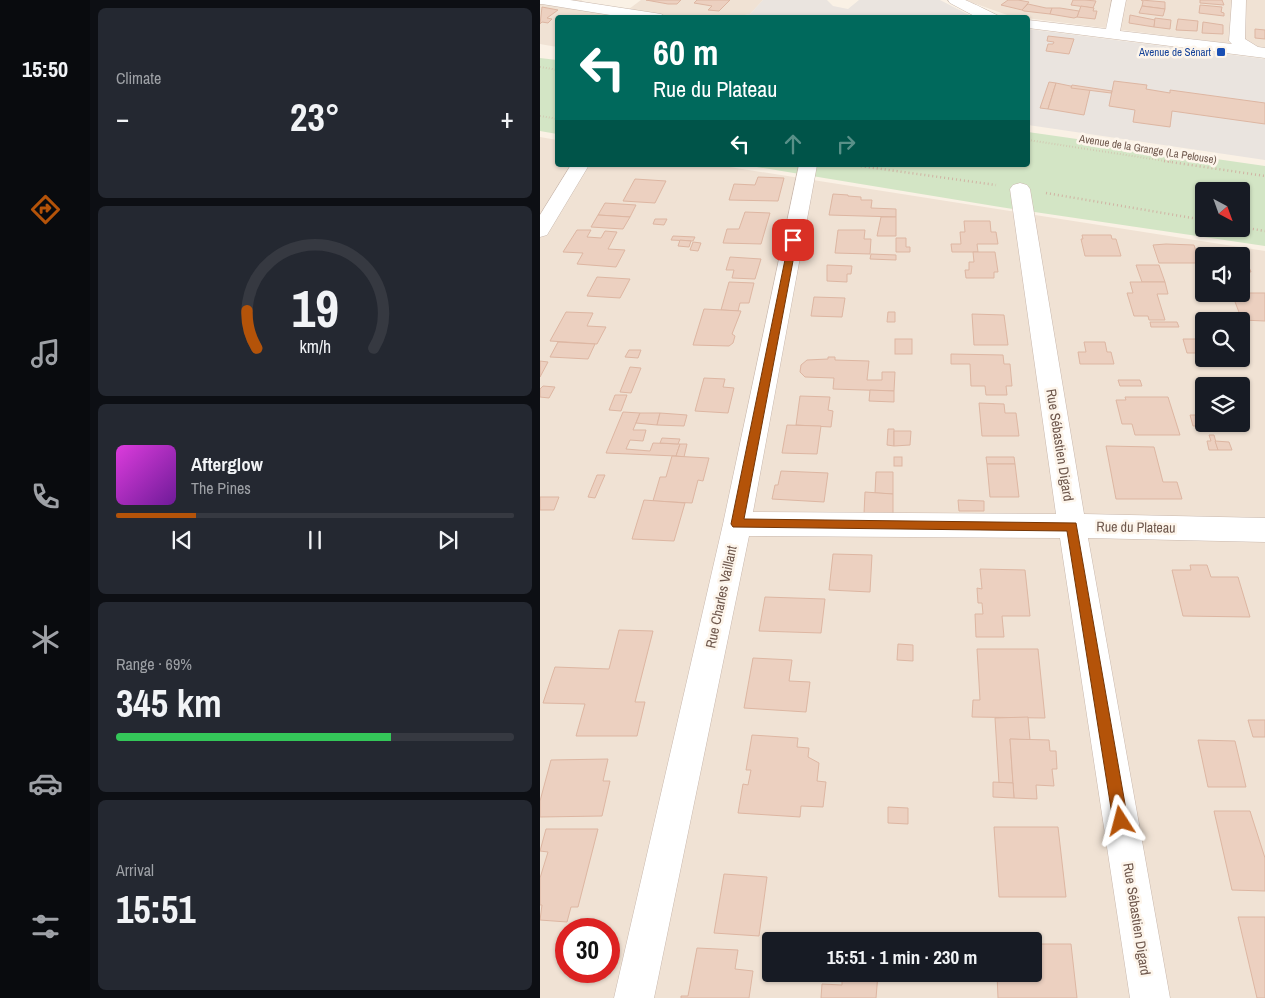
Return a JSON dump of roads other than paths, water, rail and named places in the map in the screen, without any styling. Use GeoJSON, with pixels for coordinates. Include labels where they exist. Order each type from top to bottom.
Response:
{"type":"FeatureCollection","features":[{"type":"Feature","properties":{"kind":"street"},"geometry":{"type":"LineString","coordinates":[[542,0],[641,15]]}},
{"type":"Feature","properties":{"kind":"street"},"geometry":{"type":"LineString","coordinates":[[955,0],[985,15]]}},
{"type":"Feature","properties":{"kind":"street"},"geometry":{"type":"LineString","coordinates":[[1112,34],[1119,0]]}},
{"type":"Feature","properties":{"kind":"street"},"geometry":{"type":"LineString","coordinates":[[1239,0],[1236,41],[1259,52]]}},
{"type":"Feature","properties":{"kind":"street"},"geometry":{"type":"LineString","coordinates":[[1030,24],[1259,52]]}},
{"type":"Feature","properties":{"kind":"street"},"geometry":{"type":"LineString","coordinates":[[540,231],[579,167]]}},
{"type":"Feature","properties":{"kind":"street","name":"Rue Charles Vaillant"},"geometry":{"type":"LineString","coordinates":[[634,998],[737,524],[808,167]]}},
{"type":"Feature","properties":{"kind":"street","name":"Rue Sébastien Digard"},"geometry":{"type":"LineString","coordinates":[[1020,189],[1072,526],[1150,998]]}},
{"type":"Feature","properties":{"kind":"street","name":"Rue du Plateau"},"geometry":{"type":"LineString","coordinates":[[737,524],[1072,526],[1265,530]]}},
{"type":"Feature","properties":{"kind":"place","name":"Avenue de Sénart"},"geometry":{"type":"Point","coordinates":[1221,52]}}]}
